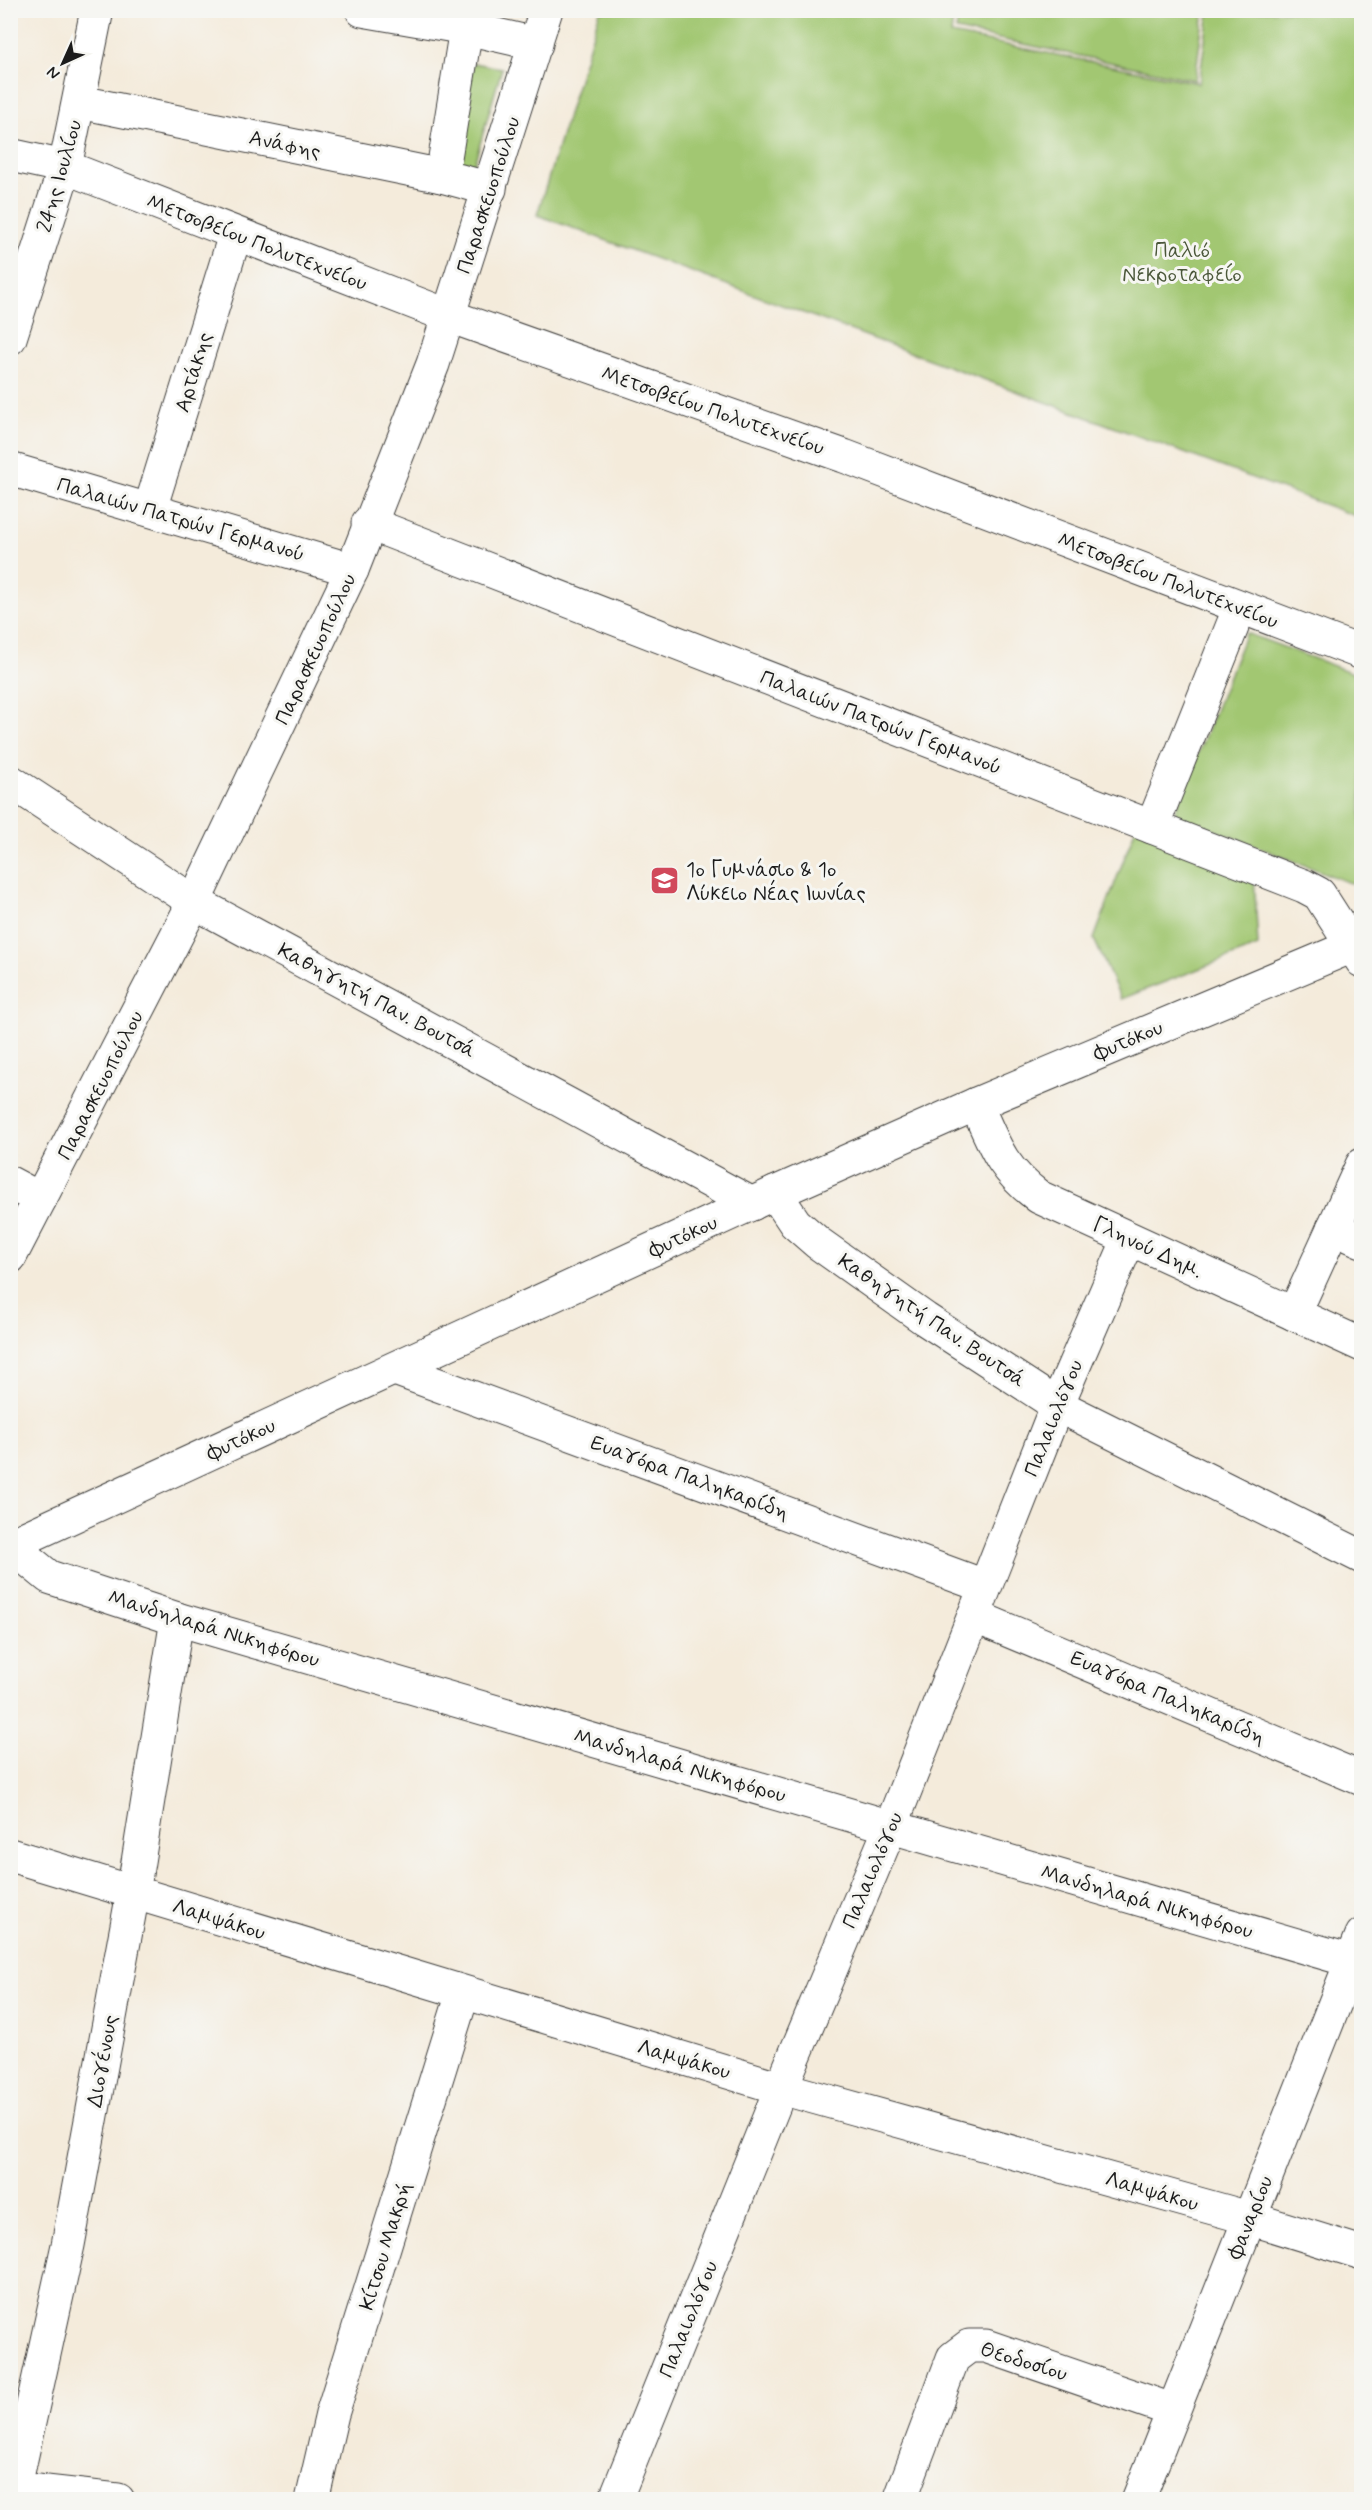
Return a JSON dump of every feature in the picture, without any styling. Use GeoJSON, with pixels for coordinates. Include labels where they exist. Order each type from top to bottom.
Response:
{"type":"FeatureCollection","features":[{"type":"Feature","properties":{"kind":"street","name":"24ης Ιουλίου"},"geometry":{"type":"LineString","coordinates":[[10,338],[19,278],[65,167],[97,10]]}},
{"type":"Feature","properties":{"kind":"street"},"geometry":{"type":"LineString","coordinates":[[362,10],[467,19],[536,44]]}},
{"type":"Feature","properties":{"kind":"street","name":"Παρασκευοπούλου"},"geometry":{"type":"LineString","coordinates":[[10,1257],[194,902],[352,570],[368,523],[434,363],[546,10]]}},
{"type":"Feature","properties":{"kind":"street"},"geometry":{"type":"LineString","coordinates":[[442,176],[467,19]]}},
{"type":"Feature","properties":{"kind":"street","name":"Ανάφης"},"geometry":{"type":"LineString","coordinates":[[80,102],[442,176],[490,189]]}},
{"type":"Feature","properties":{"kind":"street","name":"Μετσοβείου Πολυτεχνείου"},"geometry":{"type":"LineString","coordinates":[[10,155],[65,167],[235,235],[449,316],[844,456],[1362,653]]}},
{"type":"Feature","properties":{"kind":"street","name":"Αρτάκης"},"geometry":{"type":"LineString","coordinates":[[150,509],[235,235]]}},
{"type":"Feature","properties":{"kind":"street","name":"Παλαιών Πατρών Γερμανού"},"geometry":{"type":"LineString","coordinates":[[10,470],[150,509],[352,570]]}},
{"type":"Feature","properties":{"kind":"street","name":"Παλαιών Πατρών Γερμανού"},"geometry":{"type":"LineString","coordinates":[[368,523],[1304,886],[1319,894],[1358,950]]}},
{"type":"Feature","properties":{"kind":"street"},"geometry":{"type":"LineString","coordinates":[[1152,827],[1240,608]]}},
{"type":"Feature","properties":{"kind":"street","name":"Καθηγητή Παν. Βουτσά"},"geometry":{"type":"LineString","coordinates":[[10,781],[194,902],[764,1198],[819,1243],[925,1319],[1058,1406],[1362,1557]]}},
{"type":"Feature","properties":{"kind":"street","name":"Φυτόκου"},"geometry":{"type":"LineString","coordinates":[[11,1545],[764,1198],[976,1104],[1358,950]]}},
{"type":"Feature","properties":{"kind":"street","name":"Γληνού Δημ."},"geometry":{"type":"LineString","coordinates":[[976,1104],[1000,1159],[1017,1180],[1039,1197],[1362,1345]]}},
{"type":"Feature","properties":{"kind":"street"},"geometry":{"type":"LineString","coordinates":[[1294,1314],[1347,1234],[1362,1165]]}},
{"type":"Feature","properties":{"kind":"street"},"geometry":{"type":"LineString","coordinates":[[10,1183],[40,1199]]}},
{"type":"Feature","properties":{"kind":"street","name":"Παλαιολόγου"},"geometry":{"type":"LineString","coordinates":[[624,2497],[781,2088],[891,1826],[979,1601],[1128,1239]]}},
{"type":"Feature","properties":{"kind":"street","name":"Ευαγόρα Παληκαρίδη"},"geometry":{"type":"LineString","coordinates":[[395,1369],[979,1601],[1362,1779]]}},
{"type":"Feature","properties":{"kind":"street","name":"Μανδηλαρά Νικηφόρου"},"geometry":{"type":"LineString","coordinates":[[11,1545],[49,1577],[177,1619],[891,1826],[1358,1953]]}},
{"type":"Feature","properties":{"kind":"street","name":"Διογένους"},"geometry":{"type":"LineString","coordinates":[[12,2492],[68,2245],[132,1893],[177,1619]]}},
{"type":"Feature","properties":{"kind":"street","name":"Λαμψάκου"},"geometry":{"type":"LineString","coordinates":[[10,1855],[463,1994],[781,2088],[1249,2218],[1362,2253]]}},
{"type":"Feature","properties":{"kind":"street","name":"Φαναρίου"},"geometry":{"type":"LineString","coordinates":[[1138,2499],[1249,2218],[1358,1953]]}},
{"type":"Feature","properties":{"kind":"street","name":"Κίτσου Μακρή"},"geometry":{"type":"LineString","coordinates":[[312,2499],[332,2414],[463,1994]]}},
{"type":"Feature","properties":{"kind":"street","name":"Θεοδοσίου"},"geometry":{"type":"LineString","coordinates":[[900,2499],[953,2358],[969,2346],[986,2346],[1172,2410]]}},
{"type":"Feature","properties":{"kind":"street"},"geometry":{"type":"LineString","coordinates":[[12,2492],[118,2499]]}},
{"type":"Feature","properties":{"kind":"green space","name":"Παλιό Νεκροταφείο"},"geometry":{"type":"Polygon","coordinates":[[[600,11],[954,11],[951,34],[1199,83],[1209,11],[1361,11],[1361,518],[537,215],[600,11]]]}},
{"type":"Feature","properties":{"kind":"green space"},"geometry":{"type":"Polygon","coordinates":[[[959,11],[1204,11],[1195,80],[956,30],[959,11]]]}},
{"type":"Feature","properties":{"kind":"green space"},"geometry":{"type":"Polygon","coordinates":[[[473,63],[502,68],[473,168],[456,164],[473,63]]]}},
{"type":"Feature","properties":{"kind":"green space"},"geometry":{"type":"Polygon","coordinates":[[[1246,633],[1361,676],[1361,881],[1350,883],[1174,814],[1246,633]]]}},
{"type":"Feature","properties":{"kind":"green space"},"geometry":{"type":"Polygon","coordinates":[[[1136,827],[1254,874],[1258,946],[1121,999],[1094,939],[1136,827]]]}},
{"type":"Feature","properties":{"kind":"place","name":"1ο Γυμνάσιο & 1ο Λύκειο Νέας Ιωνίας"},"geometry":{"type":"Point","coordinates":[665,881]}}]}
